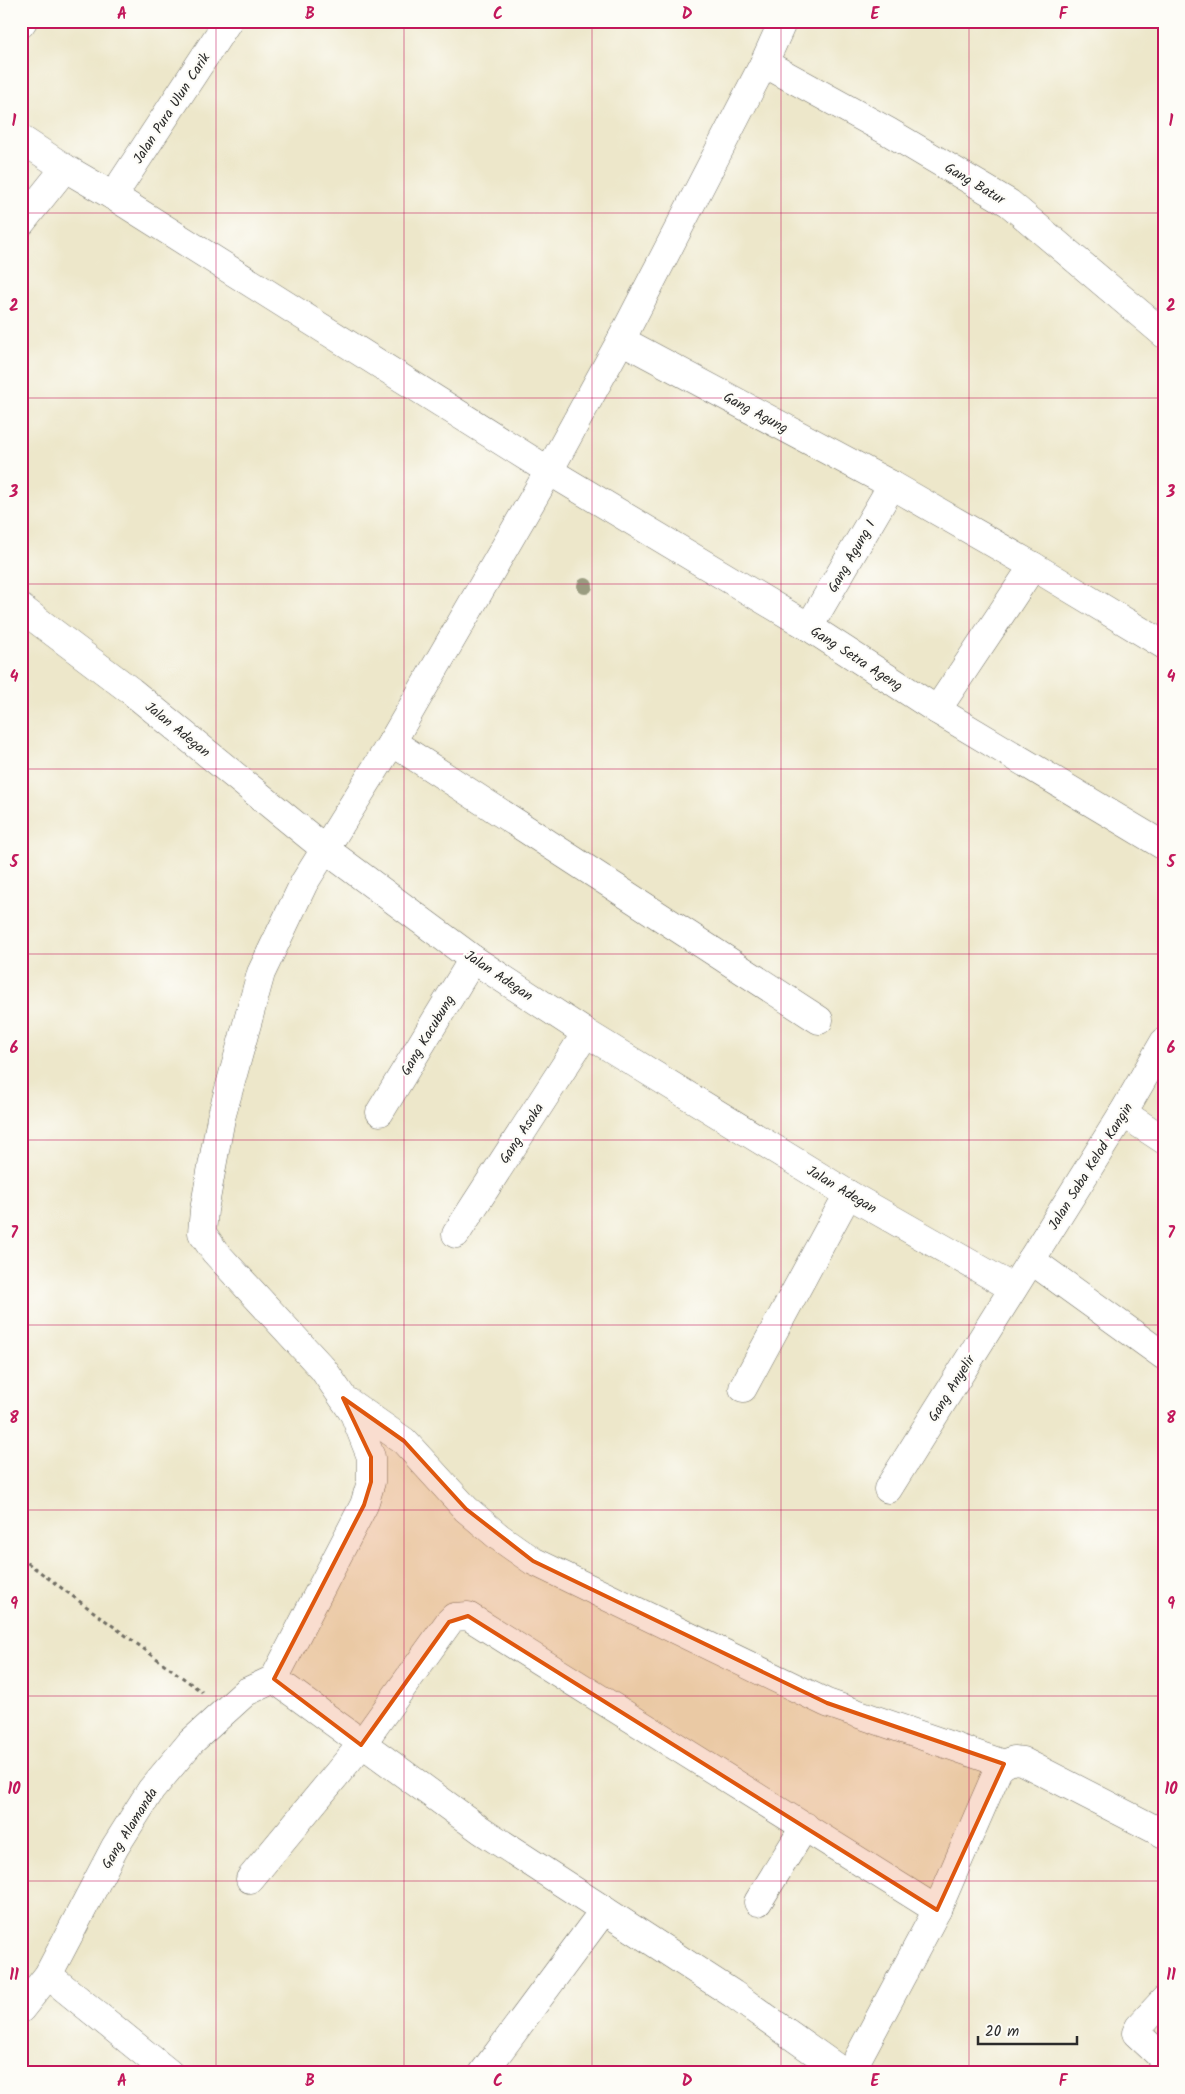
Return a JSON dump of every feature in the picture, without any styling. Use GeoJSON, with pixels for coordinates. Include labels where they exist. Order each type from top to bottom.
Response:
{"type":"FeatureCollection","features":[{"type":"Feature","properties":{"kind":"street","name":"Jalan Pura Ulun Carik"},"geometry":{"type":"LineString","coordinates":[[113,196],[228,21]]}},
{"type":"Feature","properties":{"kind":"street"},"geometry":{"type":"LineString","coordinates":[[783,21],[764,63],[620,340],[549,471],[392,742],[304,884],[261,973],[221,1118],[204,1210],[202,1233],[215,1252],[323,1369],[354,1414],[371,1457],[371,1482],[364,1505],[274,1680],[481,1830],[733,1994],[844,2073]]}},
{"type":"Feature","properties":{"kind":"street","name":"Gang Batur"},"geometry":{"type":"LineString","coordinates":[[764,63],[889,132],[1009,203],[1164,334]]}},
{"type":"Feature","properties":{"kind":"street","name":"Gang Setra Ageng"},"geometry":{"type":"LineString","coordinates":[[21,139],[549,471],[809,627],[937,710],[1164,846]]}},
{"type":"Feature","properties":{"kind":"street"},"geometry":{"type":"LineString","coordinates":[[21,223],[65,168]]}},
{"type":"Feature","properties":{"kind":"street","name":"Gang Agung"},"geometry":{"type":"LineString","coordinates":[[620,340],[892,484],[1164,645]]}},
{"type":"Feature","properties":{"kind":"street","name":"Gang Agung I"},"geometry":{"type":"LineString","coordinates":[[809,627],[892,484]]}},
{"type":"Feature","properties":{"kind":"street"},"geometry":{"type":"LineString","coordinates":[[937,710],[1033,566]]}},
{"type":"Feature","properties":{"kind":"street","name":"Jalan Adegan"},"geometry":{"type":"LineString","coordinates":[[21,608],[131,691],[325,849],[473,958],[586,1033],[848,1194],[1013,1288]]}},
{"type":"Feature","properties":{"kind":"street"},"geometry":{"type":"LineString","coordinates":[[392,742],[819,1020]]}},
{"type":"Feature","properties":{"kind":"street","name":"Gang Kacubung"},"geometry":{"type":"LineString","coordinates":[[380,1112],[473,958]]}},
{"type":"Feature","properties":{"kind":"street","name":"Gang Asoka"},"geometry":{"type":"LineString","coordinates":[[456,1234],[586,1033]]}},
{"type":"Feature","properties":{"kind":"street","name":"Jalan Saba Kelod Kangin"},"geometry":{"type":"LineString","coordinates":[[1013,1288],[1123,1113],[1164,1042]]}},
{"type":"Feature","properties":{"kind":"street"},"geometry":{"type":"LineString","coordinates":[[1123,1113],[1164,1140]]}},
{"type":"Feature","properties":{"kind":"street"},"geometry":{"type":"LineString","coordinates":[[742,1388],[848,1194]]}},
{"type":"Feature","properties":{"kind":"street"},"geometry":{"type":"LineString","coordinates":[[1031,1260],[1164,1356]]}},
{"type":"Feature","properties":{"kind":"street","name":"Gang Anyelir"},"geometry":{"type":"LineString","coordinates":[[888,1489],[1013,1288]]}},
{"type":"Feature","properties":{"kind":"street"},"geometry":{"type":"LineString","coordinates":[[343,1398],[404,1441],[466,1509],[499,1537],[533,1561],[827,1703],[1004,1764]]}},
{"type":"Feature","properties":{"kind":"street"},"geometry":{"type":"LineString","coordinates":[[250,1879],[362,1745],[449,1622],[454,1618],[468,1616],[937,1910]]}},
{"type":"Feature","properties":{"kind":"street","name":"Gang Alamanda"},"geometry":{"type":"LineString","coordinates":[[21,2008],[48,1976],[115,1847],[151,1790],[191,1742],[246,1692],[274,1680]]}},
{"type":"Feature","properties":{"kind":"street"},"geometry":{"type":"LineString","coordinates":[[850,2073],[937,1910],[998,1770],[1004,1764],[1014,1760],[1022,1761],[1164,1834]]}},
{"type":"Feature","properties":{"kind":"street"},"geometry":{"type":"LineString","coordinates":[[758,1902],[805,1826]]}},
{"type":"Feature","properties":{"kind":"street"},"geometry":{"type":"LineString","coordinates":[[483,2073],[604,1910]]}},
{"type":"Feature","properties":{"kind":"street"},"geometry":{"type":"LineString","coordinates":[[48,1976],[169,2073]]}},
{"type":"Feature","properties":{"kind":"street"},"geometry":{"type":"LineString","coordinates":[[1164,2000],[1139,2027],[1136,2033],[1164,2059]]}},
{"type":"Feature","properties":{"kind":"path"},"geometry":{"type":"LineString","coordinates":[[21,1558],[226,1710]]}},
{"type":"Feature","properties":{"kind":"highlighted area"},"geometry":{"type":"Polygon","coordinates":[[[343,1398],[404,1441],[466,1509],[533,1561],[827,1703],[1004,1764],[937,1910],[468,1616],[449,1622],[361,1745],[274,1679],[364,1505],[371,1482],[371,1457],[343,1398]]]}}]}
